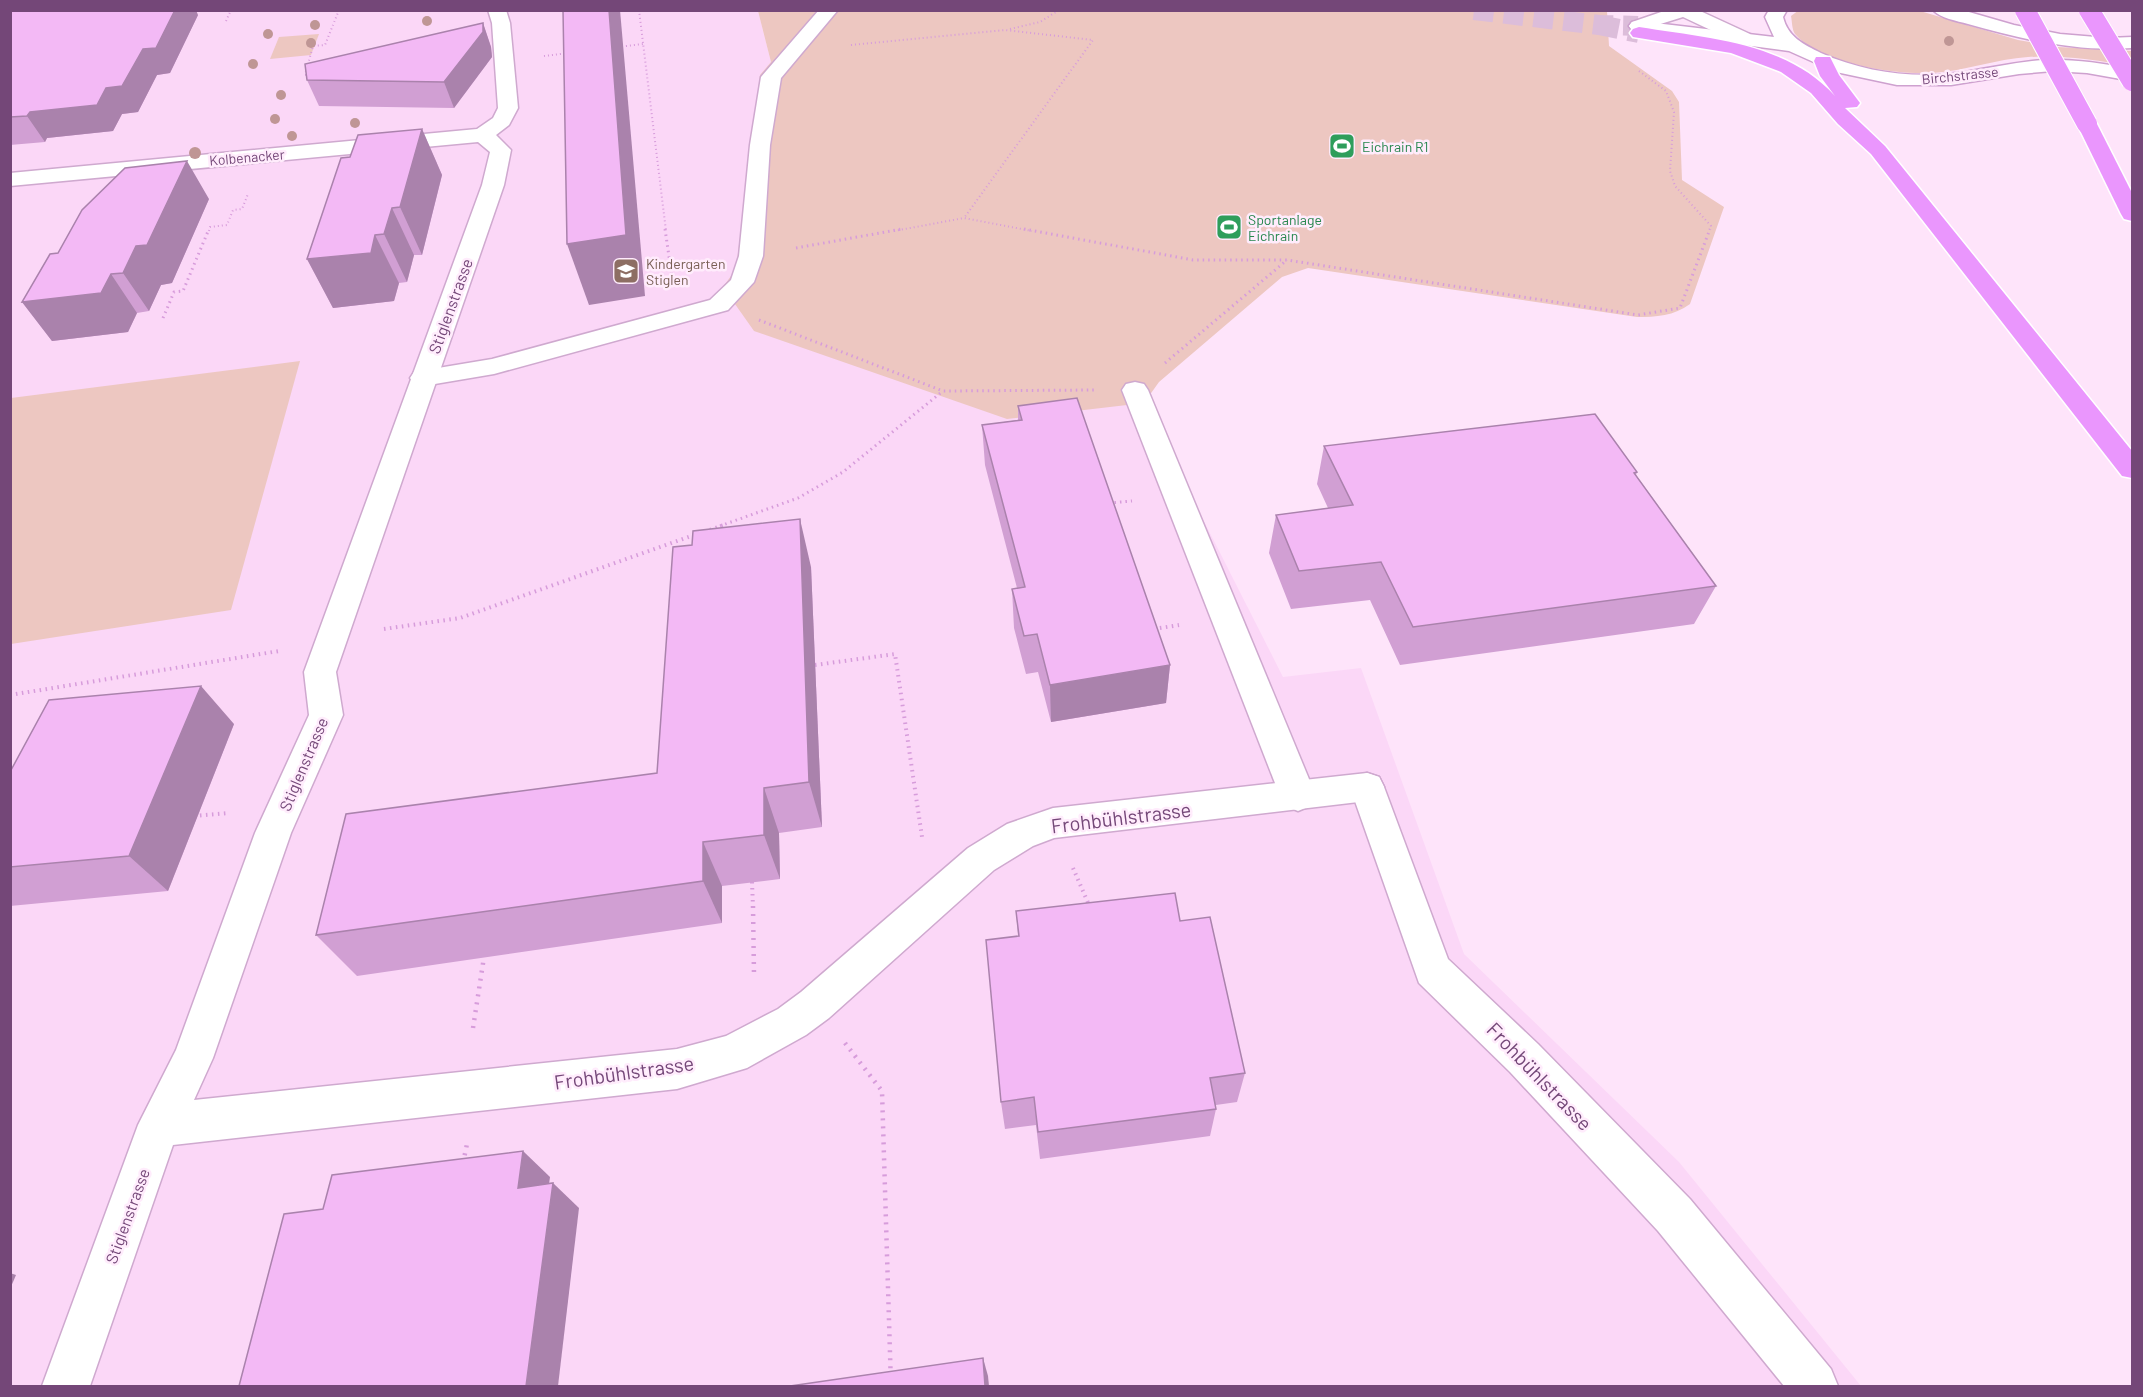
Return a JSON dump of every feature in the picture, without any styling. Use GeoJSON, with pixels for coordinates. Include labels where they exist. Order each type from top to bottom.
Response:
{"type":"FeatureCollection","features":[{"type":"Feature","properties":{"kind":"highway"},"geometry":{"type":"LineString","coordinates":[[2025,10],[2133,214]]}},
{"type":"Feature","properties":{"kind":"highway"},"geometry":{"type":"LineString","coordinates":[[2089,10],[2133,81]]}},
{"type":"Feature","properties":{"kind":"highway"},"geometry":{"type":"LineString","coordinates":[[1638,29],[1736,48],[1788,68],[1818,89],[1845,120],[1878,150],[2133,469]]}},
{"type":"Feature","properties":{"kind":"highway"},"geometry":{"type":"LineString","coordinates":[[1823,61],[1830,76],[1864,121],[1878,150]]}},
{"type":"Feature","properties":{"kind":"street"},"geometry":{"type":"LineString","coordinates":[[483,135],[502,122],[508,108],[501,23],[497,10]]}},
{"type":"Feature","properties":{"kind":"street"},"geometry":{"type":"LineString","coordinates":[[423,378],[494,366],[719,305],[742,282],[751,256],[760,145],[771,77],[829,10]]}},
{"type":"Feature","properties":{"kind":"street","name":"Birchstrasse"},"geometry":{"type":"LineString","coordinates":[[1778,10],[1774,16],[1776,30],[1793,46],[1823,61],[1876,76],[1920,81],[2042,66],[2074,66],[2133,75]]}},
{"type":"Feature","properties":{"kind":"street"},"geometry":{"type":"LineString","coordinates":[[1942,10],[2000,27],[2048,37],[2133,43]]}},
{"type":"Feature","properties":{"kind":"street"},"geometry":{"type":"LineString","coordinates":[[1638,29],[1684,11],[1743,38]]}},
{"type":"Feature","properties":{"kind":"street","name":"Birchstrasse"},"geometry":{"type":"LineString","coordinates":[[1638,29],[1743,38],[1793,46]]}},
{"type":"Feature","properties":{"kind":"street","name":"Kolbenacker"},"geometry":{"type":"LineString","coordinates":[[10,180],[483,135]]}},
{"type":"Feature","properties":{"kind":"street","name":"Stiglenstrasse"},"geometry":{"type":"LineString","coordinates":[[66,1386],[159,1125],[193,1058],[273,832],[326,716],[320,672],[493,184],[501,150],[483,135]]}},
{"type":"Feature","properties":{"kind":"street"},"geometry":{"type":"LineString","coordinates":[[1135,390],[1298,796]]}},
{"type":"Feature","properties":{"kind":"street","name":"Frohbühlstrasse"},"geometry":{"type":"LineString","coordinates":[[159,1125],[677,1069],[733,1054],[792,1022],[815,1005],[981,859],[1020,835],[1053,823],[1367,787],[1433,970],[1524,1058],[1674,1215],[1814,1386]]}},
{"type":"Feature","properties":{"kind":"path"},"geometry":{"type":"LineString","coordinates":[[226,21],[231,10]]}},
{"type":"Feature","properties":{"kind":"path"},"geometry":{"type":"LineString","coordinates":[[316,73],[305,75],[307,63],[314,46],[325,45],[339,10]]}},
{"type":"Feature","properties":{"kind":"path"},"geometry":{"type":"LineString","coordinates":[[639,10],[654,148],[678,317]]}},
{"type":"Feature","properties":{"kind":"path"},"geometry":{"type":"LineString","coordinates":[[793,51],[1005,30],[1041,22],[1059,10]]}},
{"type":"Feature","properties":{"kind":"path"},"geometry":{"type":"LineString","coordinates":[[964,218],[1094,40],[1005,30]]}},
{"type":"Feature","properties":{"kind":"path"},"geometry":{"type":"LineString","coordinates":[[608,48],[643,44]]}},
{"type":"Feature","properties":{"kind":"path"},"geometry":{"type":"LineString","coordinates":[[540,56],[574,52]]}},
{"type":"Feature","properties":{"kind":"path"},"geometry":{"type":"LineString","coordinates":[[751,256],[964,218],[1193,260],[1287,260],[1638,315],[1680,308],[1712,226],[1675,186],[1670,171],[1674,112],[1666,91],[1630,65]]}},
{"type":"Feature","properties":{"kind":"path"},"geometry":{"type":"LineString","coordinates":[[163,318],[174,292],[183,291],[210,227],[227,225],[233,210],[242,209],[249,190]]}},
{"type":"Feature","properties":{"kind":"path"},"geometry":{"type":"LineString","coordinates":[[719,305],[943,391],[1135,390],[1287,260]]}},
{"type":"Feature","properties":{"kind":"path"},"geometry":{"type":"LineString","coordinates":[[10,695],[329,644],[398,628],[460,618],[798,498],[843,472],[943,391]]}},
{"type":"Feature","properties":{"kind":"path"},"geometry":{"type":"LineString","coordinates":[[815,665],[895,654],[922,837]]}},
{"type":"Feature","properties":{"kind":"path"},"geometry":{"type":"LineString","coordinates":[[183,817],[238,812]]}},
{"type":"Feature","properties":{"kind":"path"},"geometry":{"type":"LineString","coordinates":[[1053,823],[1092,916]]}},
{"type":"Feature","properties":{"kind":"path"},"geometry":{"type":"LineString","coordinates":[[752,882],[754,975]]}},
{"type":"Feature","properties":{"kind":"path"},"geometry":{"type":"LineString","coordinates":[[473,1028],[484,957]]}},
{"type":"Feature","properties":{"kind":"path"},"geometry":{"type":"LineString","coordinates":[[815,1005],[882,1091],[891,1386]]}},
{"type":"Feature","properties":{"kind":"shaded area"},"geometry":{"type":"Polygon","coordinates":[[[1799,10],[1920,11],[2018,40],[2058,47],[2132,51],[2132,67],[2093,60],[2041,57],[2016,58],[1933,73],[1899,72],[1860,66],[1822,53],[1795,34],[1791,16],[1799,10]]]}},
{"type":"Feature","properties":{"kind":"shaded area"},"geometry":{"type":"Polygon","coordinates":[[[10,11],[758,11],[771,62],[758,106],[736,269],[1144,403],[1283,677],[1361,668],[1464,954],[1679,1162],[1861,1386],[11,1386],[10,11]]]}},
{"type":"Feature","properties":{"kind":"shaded area","name":"Sportanlage Eichrain"},"geometry":{"type":"Polygon","coordinates":[[[758,11],[1607,11],[1609,46],[1672,91],[1679,102],[1682,180],[1724,207],[1690,304],[1671,313],[1637,317],[1308,268],[1282,277],[1159,382],[1144,403],[1007,419],[754,331],[723,287],[736,269],[760,75],[771,62],[758,11]]]}},
{"type":"Feature","properties":{"kind":"shaded area"},"geometry":{"type":"Polygon","coordinates":[[[319,34],[311,55],[270,59],[279,37],[319,34]]]}},
{"type":"Feature","properties":{"kind":"shaded area"},"geometry":{"type":"Polygon","coordinates":[[[300,361],[231,610],[11,644],[11,398],[300,361]]]}},
{"type":"Feature","properties":{"kind":"building"},"geometry":{"type":"Polygon","coordinates":[[[10,10],[175,10],[156,48],[143,49],[122,86],[106,88],[97,105],[30,112],[27,116],[10,117],[10,10]]]}},
{"type":"Feature","properties":{"kind":"building"},"geometry":{"type":"Polygon","coordinates":[[[563,10],[609,10],[626,235],[567,244],[563,10]]]}},
{"type":"Feature","properties":{"kind":"building"},"geometry":{"type":"Polygon","coordinates":[[[483,23],[483,32],[444,82],[307,80],[305,64],[483,23]]]}},
{"type":"Feature","properties":{"kind":"building"},"geometry":{"type":"Polygon","coordinates":[[[422,129],[400,207],[392,208],[384,234],[375,235],[371,253],[307,259],[341,158],[350,157],[358,135],[422,129]]]}},
{"type":"Feature","properties":{"kind":"building"},"geometry":{"type":"Polygon","coordinates":[[[187,161],[147,245],[136,246],[123,273],[111,274],[101,293],[22,302],[50,254],[58,253],[82,210],[125,168],[187,161]]]}},
{"type":"Feature","properties":{"kind":"building"},"geometry":{"type":"Polygon","coordinates":[[[1077,398],[1170,665],[1050,685],[1037,634],[1024,636],[1012,589],[1025,587],[982,425],[1022,420],[1018,406],[1077,398]]]}},
{"type":"Feature","properties":{"kind":"building"},"geometry":{"type":"Polygon","coordinates":[[[1595,414],[1637,472],[1634,473],[1716,586],[1413,627],[1381,562],[1299,571],[1276,515],[1353,505],[1324,446],[1595,414]]]}},
{"type":"Feature","properties":{"kind":"building"},"geometry":{"type":"Polygon","coordinates":[[[800,519],[809,782],[764,788],[764,835],[703,842],[703,881],[316,935],[346,814],[657,773],[673,547],[692,545],[693,531],[800,519]]]}},
{"type":"Feature","properties":{"kind":"building"},"geometry":{"type":"Polygon","coordinates":[[[201,686],[129,856],[10,867],[10,772],[49,700],[201,686]]]}},
{"type":"Feature","properties":{"kind":"building"},"geometry":{"type":"Polygon","coordinates":[[[1175,893],[1180,921],[1210,917],[1245,1073],[1210,1078],[1216,1109],[1038,1132],[1034,1097],[1001,1102],[986,940],[1019,936],[1016,911],[1175,893]]]}},
{"type":"Feature","properties":{"kind":"building"},"geometry":{"type":"Polygon","coordinates":[[[523,1151],[518,1188],[553,1183],[526,1386],[239,1386],[284,1214],[323,1209],[332,1175],[523,1151]]]}},
{"type":"Feature","properties":{"kind":"building"},"geometry":{"type":"Polygon","coordinates":[[[983,1358],[985,1386],[790,1386],[983,1358]]]}},
{"type":"Feature","properties":{"kind":"tunnel"},"geometry":{"type":"LineString","coordinates":[[1474,10],[1599,25],[1638,26]]}},
{"type":"Feature","properties":{"kind":"tunnel"},"geometry":{"type":"LineString","coordinates":[[1599,25],[1639,33]]}},
{"type":"Feature","properties":{"kind":"place","name":"Eichrain R1"},"geometry":{"type":"Point","coordinates":[1342,146]}},
{"type":"Feature","properties":{"kind":"place","name":"Sportanlage Eichrain"},"geometry":{"type":"Point","coordinates":[1229,227]}},
{"type":"Feature","properties":{"kind":"place","name":"Kindergarten Stiglen"},"geometry":{"type":"Point","coordinates":[626,271]}}]}
